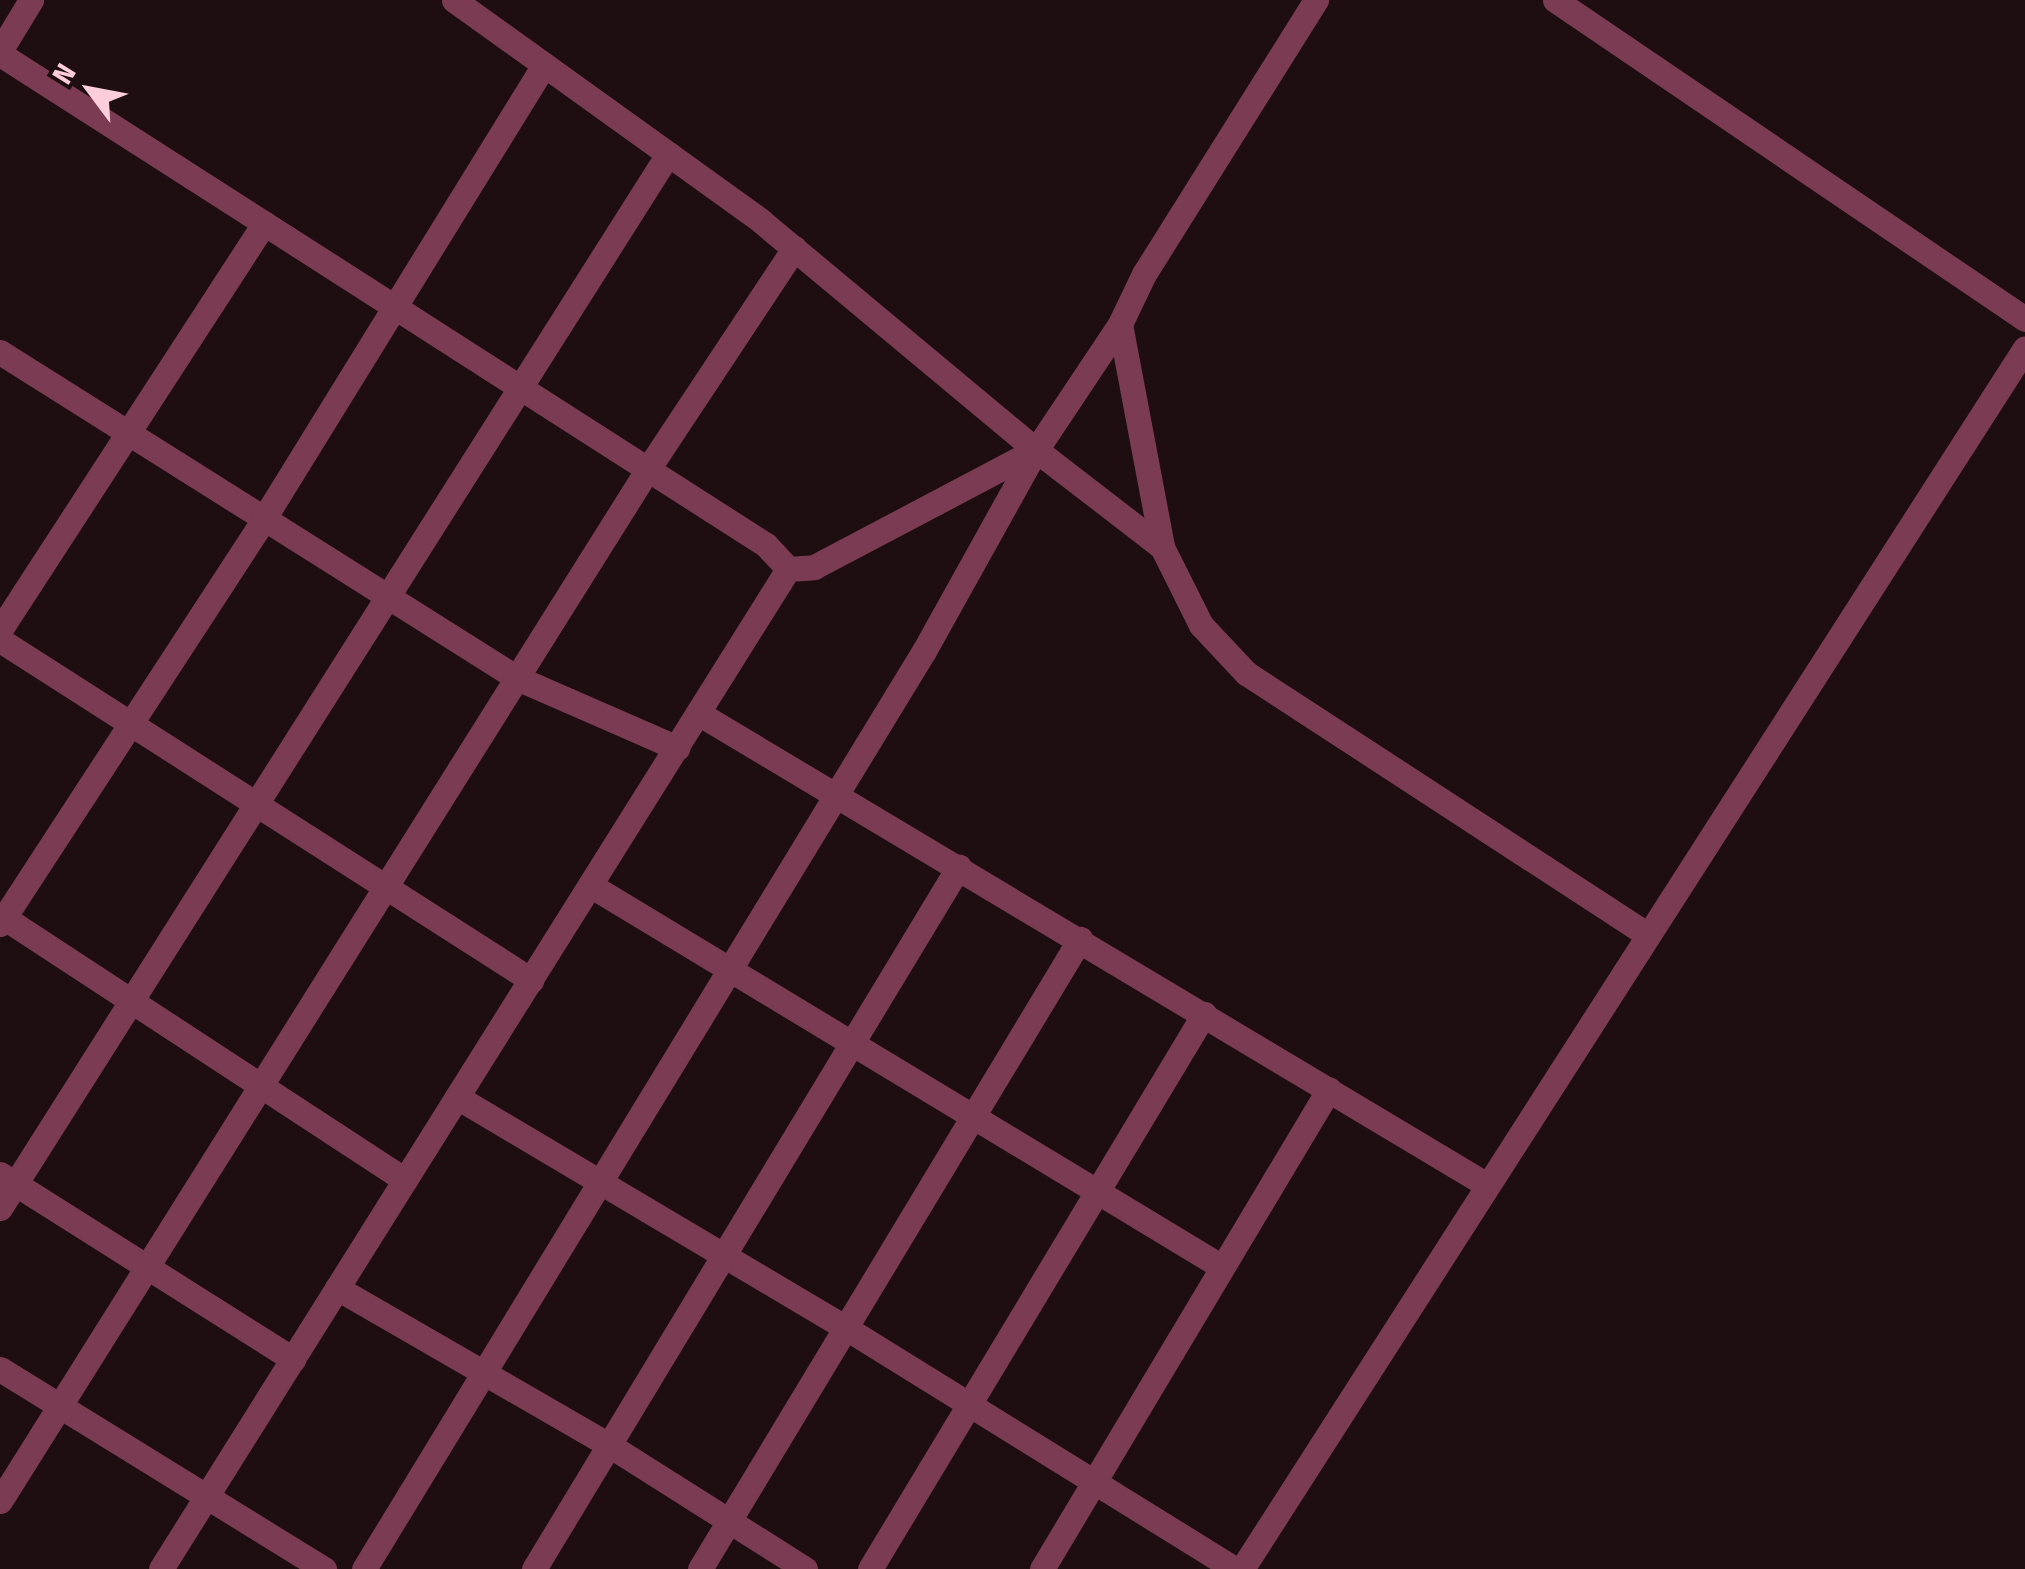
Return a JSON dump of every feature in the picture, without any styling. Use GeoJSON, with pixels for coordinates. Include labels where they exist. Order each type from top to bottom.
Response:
{"type":"FeatureCollection","features":[{"type":"Feature","properties":{"kind":"street"},"geometry":{"type":"LineString","coordinates":[[31,0],[0,52],[766,545],[788,569]]}},
{"type":"Feature","properties":{"kind":"street"},"geometry":{"type":"LineString","coordinates":[[454,0],[794,248],[1036,450],[1162,547]]}},
{"type":"Feature","properties":{"kind":"street"},"geometry":{"type":"LineString","coordinates":[[364,1569],[837,794],[1036,450],[1120,324],[1144,274],[1316,0]]}},
{"type":"Feature","properties":{"kind":"street"},"geometry":{"type":"LineString","coordinates":[[1555,0],[2025,319]]}},
{"type":"Feature","properties":{"kind":"street"},"geometry":{"type":"LineString","coordinates":[[406,1180],[133,1000],[1,919],[263,520],[544,65]]}},
{"type":"Feature","properties":{"kind":"street"},"geometry":{"type":"LineString","coordinates":[[0,1208],[8,1179],[133,1000],[668,154]]}},
{"type":"Feature","properties":{"kind":"street"},"geometry":{"type":"LineString","coordinates":[[0,630],[264,223]]}},
{"type":"Feature","properties":{"kind":"street"},"geometry":{"type":"LineString","coordinates":[[0,1501],[648,469],[794,248]]}},
{"type":"Feature","properties":{"kind":"street"},"geometry":{"type":"LineString","coordinates":[[1120,324],[1162,547],[1201,625],[1246,673],[1647,934]]}},
{"type":"Feature","properties":{"kind":"street"},"geometry":{"type":"LineString","coordinates":[[1242,1569],[2025,348]]}},
{"type":"Feature","properties":{"kind":"street"},"geometry":{"type":"LineString","coordinates":[[0,352],[386,600],[517,678],[677,748]]}},
{"type":"Feature","properties":{"kind":"street"},"geometry":{"type":"LineString","coordinates":[[788,569],[814,567],[1036,450]]}},
{"type":"Feature","properties":{"kind":"street"},"geometry":{"type":"LineString","coordinates":[[161,1569],[788,569]]}},
{"type":"Feature","properties":{"kind":"street"},"geometry":{"type":"LineString","coordinates":[[0,640],[531,980]]}},
{"type":"Feature","properties":{"kind":"street"},"geometry":{"type":"LineString","coordinates":[[698,713],[1487,1185]]}},
{"type":"Feature","properties":{"kind":"street"},"geometry":{"type":"LineString","coordinates":[[534,1569],[958,866]]}},
{"type":"Feature","properties":{"kind":"street"},"geometry":{"type":"LineString","coordinates":[[590,885],[1222,1267]]}},
{"type":"Feature","properties":{"kind":"street"},"geometry":{"type":"LineString","coordinates":[[700,1569],[1080,939]]}},
{"type":"Feature","properties":{"kind":"street"},"geometry":{"type":"LineString","coordinates":[[870,1569],[1204,1014]]}},
{"type":"Feature","properties":{"kind":"street"},"geometry":{"type":"LineString","coordinates":[[1042,1569],[1329,1089]]}},
{"type":"Feature","properties":{"kind":"street"},"geometry":{"type":"LineString","coordinates":[[457,1096],[846,1328],[1234,1569]]}},
{"type":"Feature","properties":{"kind":"street"},"geometry":{"type":"LineString","coordinates":[[8,1179],[293,1358]]}},
{"type":"Feature","properties":{"kind":"street"},"geometry":{"type":"LineString","coordinates":[[338,1288],[609,1445],[805,1569]]}},
{"type":"Feature","properties":{"kind":"street"},"geometry":{"type":"LineString","coordinates":[[0,1369],[324,1569]]}}]}
